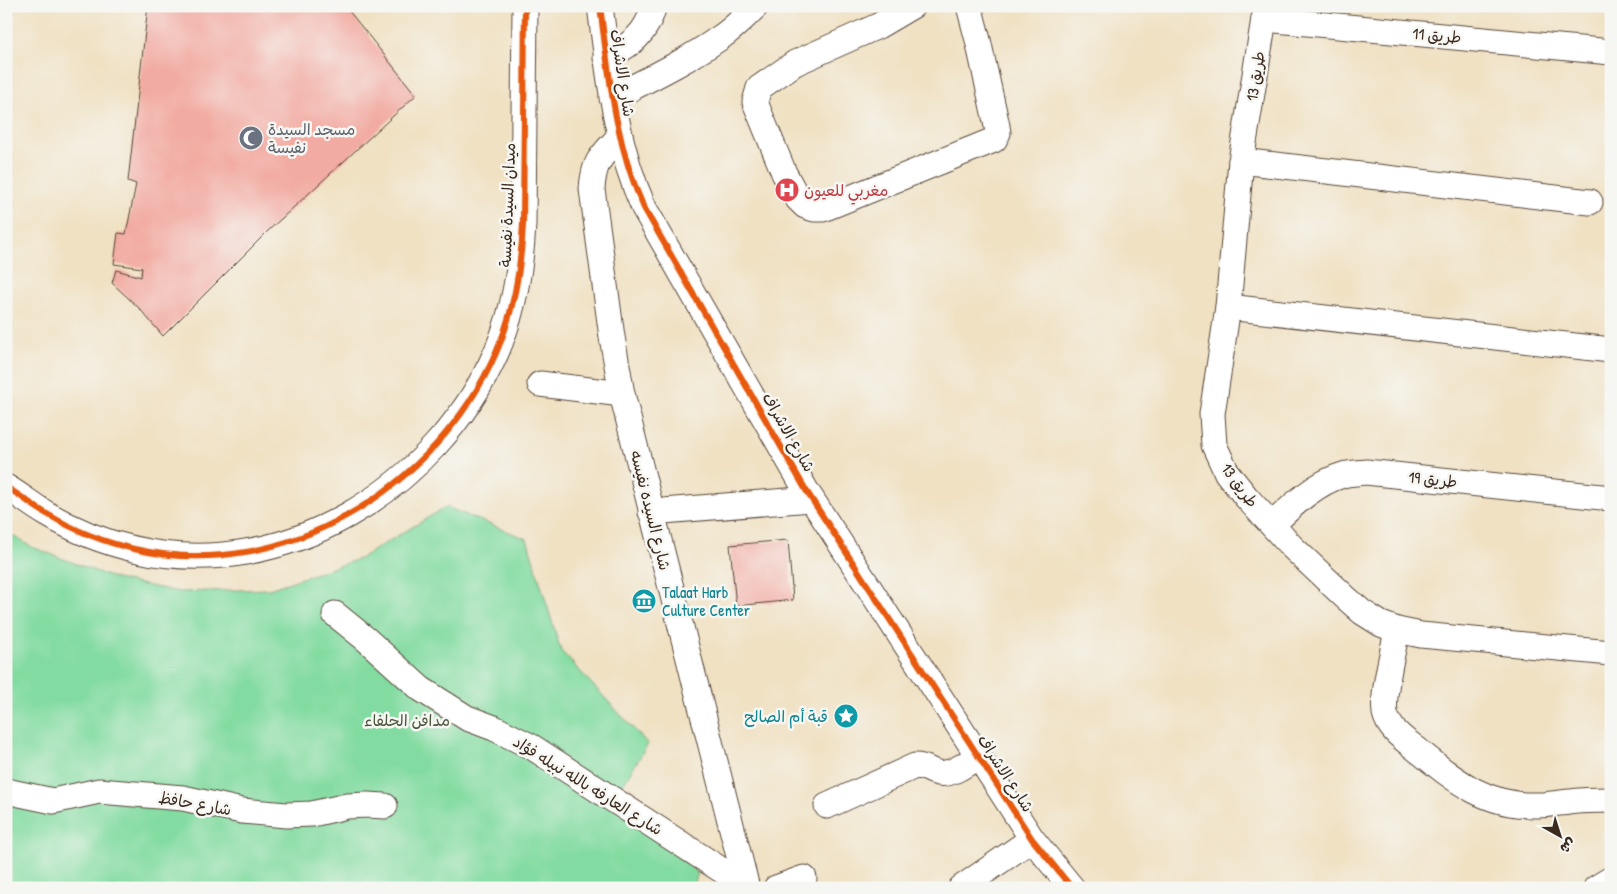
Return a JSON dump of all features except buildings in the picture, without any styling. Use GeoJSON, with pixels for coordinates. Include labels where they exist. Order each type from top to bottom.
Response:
{"type":"FeatureCollection","features":[{"type":"Feature","properties":{"kind":"street","name":"ميدان السيدة نفيسة"},"geometry":{"type":"LineString","coordinates":[[6,487],[46,514],[74,529],[104,541],[134,550],[166,555],[198,556],[230,555],[290,542],[320,530],[347,516],[400,480],[423,458],[455,422],[482,382],[508,322],[516,290],[523,224],[525,6]]}},
{"type":"Feature","properties":{"kind":"street","name":"شارع الاشراف"},"geometry":{"type":"LineString","coordinates":[[600,6],[612,98],[620,136],[628,166],[644,208],[812,499],[1032,839],[1072,888]]}},
{"type":"Feature","properties":{"kind":"street"},"geometry":{"type":"LineString","coordinates":[[606,58],[623,49],[637,38],[645,28],[654,6]]}},
{"type":"Feature","properties":{"kind":"street"},"geometry":{"type":"LineString","coordinates":[[612,98],[655,76],[706,46],[729,30],[756,6]]}},
{"type":"Feature","properties":{"kind":"street"},"geometry":{"type":"LineString","coordinates":[[912,6],[878,26],[795,63],[759,88],[755,102],[784,173],[798,199],[805,206],[823,209],[994,140],[998,133],[997,126],[969,6]]}},
{"type":"Feature","properties":{"kind":"street","name":"طريق 11"},"geometry":{"type":"LineString","coordinates":[[1267,13],[1611,52]]}},
{"type":"Feature","properties":{"kind":"street","name":"طريق 13"},"geometry":{"type":"LineString","coordinates":[[1267,13],[1241,161],[1228,307],[1212,414],[1214,445],[1227,473],[1291,546],[1362,612],[1381,624],[1421,636],[1611,653]]}},
{"type":"Feature","properties":{"kind":"street","name":"شارع السيده نفيسه"},"geometry":{"type":"LineString","coordinates":[[620,136],[598,161],[593,173],[592,189],[612,337],[622,394],[747,887]]}},
{"type":"Feature","properties":{"kind":"street"},"geometry":{"type":"LineString","coordinates":[[1241,161],[1590,202]]}},
{"type":"Feature","properties":{"kind":"street"},"geometry":{"type":"LineString","coordinates":[[1228,307],[1611,350]]}},
{"type":"Feature","properties":{"kind":"street"},"geometry":{"type":"LineString","coordinates":[[540,384],[622,394]]}},
{"type":"Feature","properties":{"kind":"street","name":"طريق 19"},"geometry":{"type":"LineString","coordinates":[[1272,525],[1304,496],[1324,483],[1342,475],[1366,472],[1611,498]]}},
{"type":"Feature","properties":{"kind":"street"},"geometry":{"type":"LineString","coordinates":[[651,512],[812,499]]}},
{"type":"Feature","properties":{"kind":"street","name":"شارع العارفه بالله نبيله فؤاد"},"geometry":{"type":"LineString","coordinates":[[335,614],[421,689],[440,702],[467,718],[494,728],[532,747],[747,887]]}},
{"type":"Feature","properties":{"kind":"street"},"geometry":{"type":"LineString","coordinates":[[1397,630],[1384,702],[1386,715],[1392,727],[1400,736],[1454,780],[1474,792],[1487,797],[1517,804],[1539,805],[1611,800]]}},
{"type":"Feature","properties":{"kind":"street"},"geometry":{"type":"LineString","coordinates":[[827,806],[915,766],[922,766],[939,773],[951,772],[978,756]]}},
{"type":"Feature","properties":{"kind":"street","name":"شارع حافظ"},"geometry":{"type":"LineString","coordinates":[[6,791],[53,801],[98,791],[183,798],[242,811],[286,814],[312,814],[347,806],[367,804],[385,806]]}},
{"type":"Feature","properties":{"kind":"street"},"geometry":{"type":"LineString","coordinates":[[961,888],[1032,839]]}},
{"type":"Feature","properties":{"kind":"street"},"geometry":{"type":"LineString","coordinates":[[776,888],[804,878]]}},
{"type":"Feature","properties":{"kind":"street"},"geometry":{"type":"LineString","coordinates":[[1596,888],[1611,879]]}},
{"type":"Feature","properties":{"kind":"green space","name":"مدافن الحلفاء"},"geometry":{"type":"Polygon","coordinates":[[[446,507],[527,539],[561,651],[648,744],[611,803],[698,873],[693,888],[6,888],[6,532],[32,547],[116,579],[179,592],[269,589],[359,559],[446,507]]]}},
{"type":"Feature","properties":{"kind":"cycle path"},"geometry":{"type":"LineString","coordinates":[[6,487],[57,520],[100,539],[134,549],[190,556],[245,552],[298,538],[348,515],[394,484],[435,446],[469,402],[496,353],[508,322],[516,290],[523,224],[525,6]]}},
{"type":"Feature","properties":{"kind":"cycle path"},"geometry":{"type":"LineString","coordinates":[[600,6],[614,109],[626,159],[644,208],[807,492],[1032,839],[1072,888]]}},
{"type":"Feature","properties":{"kind":"place","name":"مسجد السيدة نفيسة"},"geometry":{"type":"Point","coordinates":[251,138]}},
{"type":"Feature","properties":{"kind":"place","name":"مغربي للعيون"},"geometry":{"type":"Point","coordinates":[787,190]}},
{"type":"Feature","properties":{"kind":"place","name":"Talaat Harb Culture Center"},"geometry":{"type":"Point","coordinates":[644,601]}},
{"type":"Feature","properties":{"kind":"place","name":"قبة أم الصالح"},"geometry":{"type":"Point","coordinates":[846,716]}}]}
